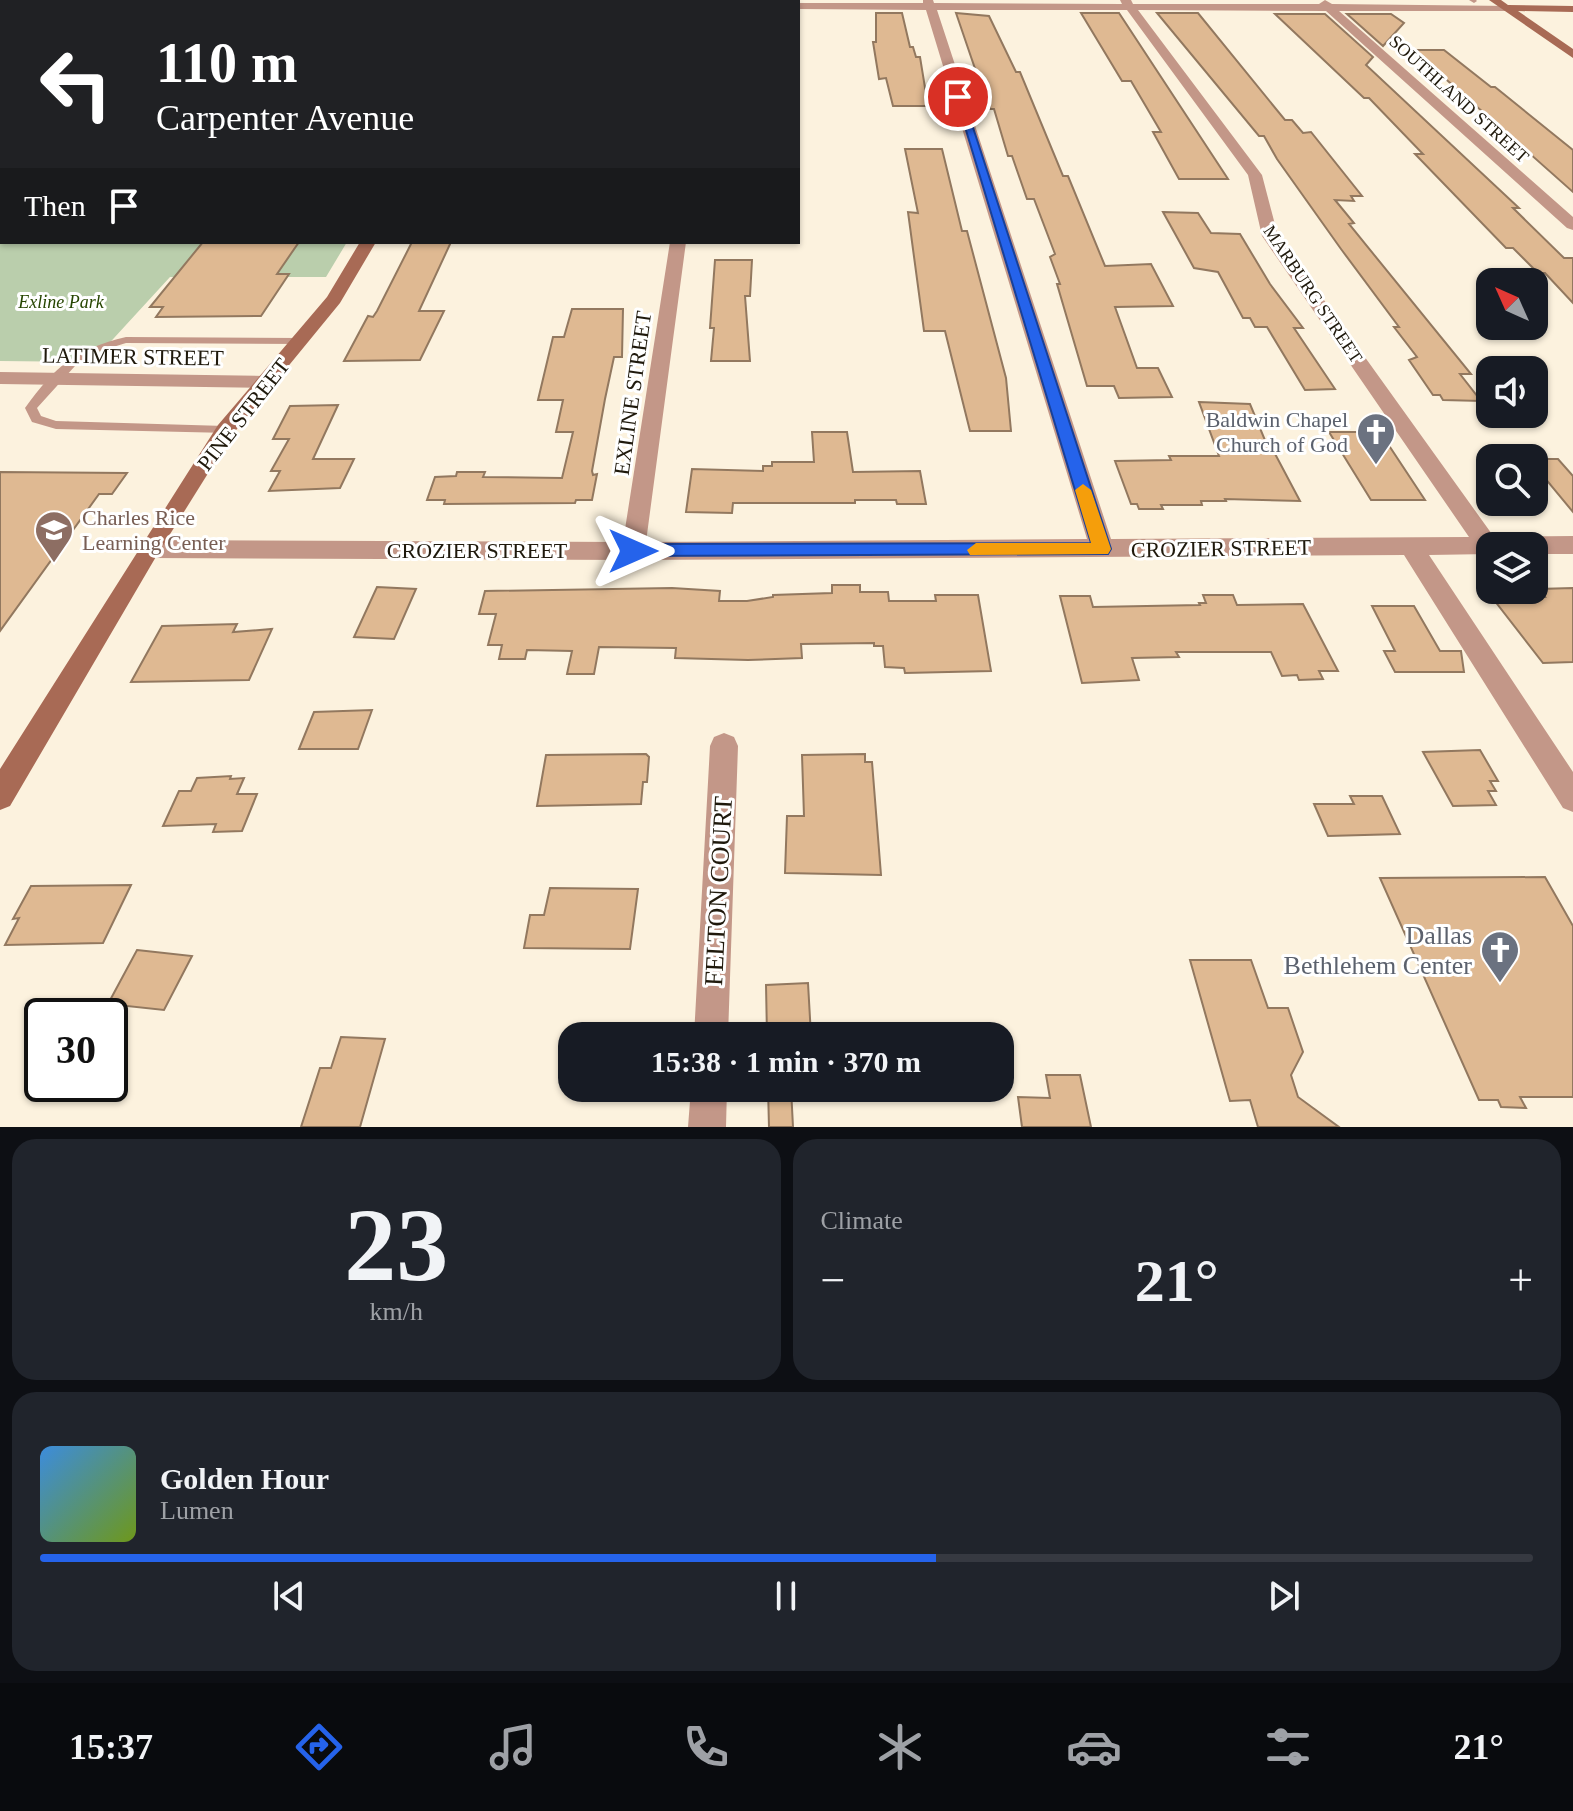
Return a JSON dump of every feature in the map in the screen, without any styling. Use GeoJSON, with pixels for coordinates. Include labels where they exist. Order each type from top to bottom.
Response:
{"type":"FeatureCollection","features":[{"type":"Feature","properties":{"kind":"street"},"geometry":{"type":"LineString","coordinates":[[1494,0],[1573,54]]}},
{"type":"Feature","properties":{"kind":"street"},"geometry":{"type":"LineString","coordinates":[[1519,0],[1551,22]]}},
{"type":"Feature","properties":{"kind":"street"},"geometry":{"type":"LineString","coordinates":[[929,3],[1102,549]]}},
{"type":"Feature","properties":{"kind":"street"},"geometry":{"type":"LineString","coordinates":[[800,6],[1127,3],[1573,9]]}},
{"type":"Feature","properties":{"kind":"street","name":"MARBURG STREET"},"geometry":{"type":"LineString","coordinates":[[1127,3],[1255,175],[1260,188],[1262,220],[1270,236],[1478,532]]}},
{"type":"Feature","properties":{"kind":"street","name":"SOUTHLAND STREET"},"geometry":{"type":"LineString","coordinates":[[1325,4],[1573,225]]}},
{"type":"Feature","properties":{"kind":"street","name":"PINE STREET"},"geometry":{"type":"LineString","coordinates":[[0,796],[149,549],[225,430],[334,299],[367,244]]}},
{"type":"Feature","properties":{"kind":"street","name":"EXLINE STREET"},"geometry":{"type":"LineString","coordinates":[[633,551],[678,244]]}},
{"type":"Feature","properties":{"kind":"street","name":"LATIMER STREET"},"geometry":{"type":"LineString","coordinates":[[0,378],[265,382]]}},
{"type":"Feature","properties":{"kind":"street","name":"CROZIER STREET"},"geometry":{"type":"LineString","coordinates":[[149,549],[633,551],[1476,545]]}},
{"type":"Feature","properties":{"kind":"street","name":"CROZIER STREET"},"geometry":{"type":"LineString","coordinates":[[1548,545],[1573,545]]}},
{"type":"Feature","properties":{"kind":"street"},"geometry":{"type":"LineString","coordinates":[[1411,546],[1573,798]]}},
{"type":"Feature","properties":{"kind":"street","name":"FELTON COURT"},"geometry":{"type":"LineString","coordinates":[[712,1022],[724,746]]}},
{"type":"Feature","properties":{"kind":"street"},"geometry":{"type":"LineString","coordinates":[[707,1127],[708,1102]]}},
{"type":"Feature","properties":{"kind":"lane"},"geometry":{"type":"LineString","coordinates":[[225,430],[56,425],[36,419],[31,408],[78,356],[126,340],[300,341]]}},
{"type":"Feature","properties":{"kind":"green space","name":"Exline Park"},"geometry":{"type":"Polygon","coordinates":[[[0,244],[346,244],[326,277],[170,277],[92,362],[0,361],[0,244]]]}},
{"type":"Feature","properties":{"kind":"building"},"geometry":{"type":"Polygon","coordinates":[[[876,13],[902,13],[910,47],[913,47],[916,57],[920,57],[928,106],[893,106],[886,78],[879,79],[873,42],[876,42],[876,13]]]}},
{"type":"Feature","properties":{"kind":"building"},"geometry":{"type":"Polygon","coordinates":[[[956,13],[989,16],[1016,72],[1020,72],[1105,266],[1151,264],[1173,306],[1115,307],[1137,368],[1158,368],[1172,397],[1119,398],[1114,386],[1087,386],[1050,257],[1055,254],[1034,199],[1027,199],[1012,156],[1008,156],[994,109],[990,109],[986,92],[983,92],[956,13]]]}},
{"type":"Feature","properties":{"kind":"building"},"geometry":{"type":"Polygon","coordinates":[[[1081,13],[1119,13],[1228,179],[1179,179],[1153,132],[1161,132],[1131,81],[1122,81],[1081,13]]]}},
{"type":"Feature","properties":{"kind":"building"},"geometry":{"type":"Polygon","coordinates":[[[1157,13],[1198,13],[1285,120],[1292,120],[1303,133],[1311,132],[1362,196],[1351,196],[1354,201],[1335,200],[1354,223],[1349,224],[1471,374],[1460,374],[1476,395],[1476,401],[1443,400],[1440,395],[1433,395],[1409,360],[1417,357],[1394,327],[1399,327],[1277,159],[1264,136],[1259,136],[1157,13]]]}},
{"type":"Feature","properties":{"kind":"building"},"geometry":{"type":"Polygon","coordinates":[[[1275,14],[1325,14],[1373,57],[1366,65],[1519,208],[1513,208],[1564,258],[1573,258],[1573,303],[1548,276],[1548,268],[1533,268],[1513,248],[1506,248],[1415,154],[1423,154],[1369,98],[1364,98],[1275,14]]]}},
{"type":"Feature","properties":{"kind":"building"},"geometry":{"type":"Polygon","coordinates":[[[1347,14],[1391,14],[1404,23],[1383,46],[1347,14]]]}},
{"type":"Feature","properties":{"kind":"building"},"geometry":{"type":"Polygon","coordinates":[[[1413,50],[1444,50],[1573,150],[1573,192],[1413,50]]]}},
{"type":"Feature","properties":{"kind":"building"},"geometry":{"type":"Polygon","coordinates":[[[905,149],[942,149],[962,231],[967,231],[1006,378],[1011,431],[970,431],[945,331],[924,331],[908,212],[918,213],[905,149]]]}},
{"type":"Feature","properties":{"kind":"building"},"geometry":{"type":"Polygon","coordinates":[[[1163,212],[1198,213],[1211,233],[1240,234],[1270,284],[1303,328],[1294,328],[1335,389],[1305,390],[1267,327],[1255,327],[1250,318],[1243,318],[1218,272],[1194,268],[1163,212]]]}},
{"type":"Feature","properties":{"kind":"building"},"geometry":{"type":"Polygon","coordinates":[[[201,244],[298,244],[277,274],[289,274],[261,316],[156,317],[163,307],[150,307],[201,244]]]}},
{"type":"Feature","properties":{"kind":"building"},"geometry":{"type":"Polygon","coordinates":[[[411,244],[450,244],[419,311],[444,311],[420,360],[344,361],[368,316],[373,317],[411,244]]]}},
{"type":"Feature","properties":{"kind":"building"},"geometry":{"type":"Polygon","coordinates":[[[715,260],[752,260],[750,296],[745,296],[750,361],[711,361],[715,260]]]}},
{"type":"Feature","properties":{"kind":"building"},"geometry":{"type":"Polygon","coordinates":[[[572,309],[623,309],[622,357],[614,357],[605,399],[592,471],[593,475],[597,474],[592,500],[576,500],[575,503],[444,504],[445,500],[427,500],[435,477],[456,476],[457,472],[485,472],[483,477],[562,478],[573,432],[556,432],[563,400],[538,400],[553,337],[564,337],[572,309]]]}},
{"type":"Feature","properties":{"kind":"building"},"geometry":{"type":"Polygon","coordinates":[[[1199,402],[1250,404],[1269,450],[1273,450],[1300,501],[1225,499],[1201,501],[1202,505],[1161,505],[1163,509],[1139,509],[1137,504],[1131,504],[1115,461],[1171,460],[1169,456],[1219,456],[1199,402]]]}},
{"type":"Feature","properties":{"kind":"building"},"geometry":{"type":"Polygon","coordinates":[[[338,405],[313,459],[354,459],[340,488],[269,491],[280,471],[271,471],[289,439],[273,439],[290,406],[338,405]]]}},
{"type":"Feature","properties":{"kind":"building"},"geometry":{"type":"Polygon","coordinates":[[[812,432],[847,432],[853,472],[920,471],[926,504],[897,504],[896,500],[733,503],[732,513],[686,512],[692,469],[763,471],[763,466],[772,466],[772,462],[814,462],[812,432]]]}},
{"type":"Feature","properties":{"kind":"building","name":"Baldwin Chapel Church of God"},"geometry":{"type":"Polygon","coordinates":[[[1329,432],[1380,432],[1425,500],[1371,500],[1329,432]]]}},
{"type":"Feature","properties":{"kind":"building"},"geometry":{"type":"Polygon","coordinates":[[[1548,459],[1558,459],[1573,476],[1573,512],[1548,482],[1548,459]]]}},
{"type":"Feature","properties":{"kind":"building"},"geometry":{"type":"Polygon","coordinates":[[[0,472],[127,473],[112,494],[99,494],[0,631],[0,472]]]}},
{"type":"Feature","properties":{"kind":"building"},"geometry":{"type":"Polygon","coordinates":[[[832,585],[860,585],[860,592],[888,592],[889,601],[936,601],[935,595],[978,595],[991,671],[905,673],[904,668],[885,667],[883,646],[874,646],[874,643],[801,644],[802,658],[748,660],[675,658],[676,648],[599,647],[594,674],[567,674],[572,651],[527,650],[525,659],[499,659],[502,645],[488,645],[496,614],[479,614],[485,591],[672,588],[720,591],[719,601],[747,601],[773,595],[832,593],[832,585]]]}},
{"type":"Feature","properties":{"kind":"building"},"geometry":{"type":"Polygon","coordinates":[[[377,587],[416,589],[394,639],[354,637],[377,587]]]}},
{"type":"Feature","properties":{"kind":"building"},"geometry":{"type":"Polygon","coordinates":[[[1573,588],[1573,662],[1543,663],[1497,604],[1548,604],[1548,589],[1573,588]]]}},
{"type":"Feature","properties":{"kind":"building"},"geometry":{"type":"Polygon","coordinates":[[[1203,595],[1233,595],[1237,605],[1303,604],[1338,671],[1319,671],[1323,679],[1299,680],[1297,675],[1282,676],[1271,652],[1176,652],[1179,657],[1132,658],[1139,680],[1082,683],[1060,596],[1090,596],[1093,607],[1200,605],[1206,603],[1203,595]]]}},
{"type":"Feature","properties":{"kind":"building"},"geometry":{"type":"Polygon","coordinates":[[[1372,606],[1414,606],[1440,651],[1461,651],[1464,672],[1395,672],[1384,651],[1395,651],[1372,606]]]}},
{"type":"Feature","properties":{"kind":"building"},"geometry":{"type":"Polygon","coordinates":[[[237,624],[233,632],[272,629],[249,680],[131,682],[162,626],[237,624]]]}},
{"type":"Feature","properties":{"kind":"building"},"geometry":{"type":"Polygon","coordinates":[[[372,710],[358,749],[299,749],[314,712],[372,710]]]}},
{"type":"Feature","properties":{"kind":"building"},"geometry":{"type":"Polygon","coordinates":[[[1480,750],[1498,781],[1490,781],[1496,791],[1488,791],[1496,805],[1453,806],[1423,752],[1480,750]]]}},
{"type":"Feature","properties":{"kind":"building"},"geometry":{"type":"Polygon","coordinates":[[[646,754],[649,757],[647,782],[643,782],[641,804],[537,806],[546,755],[646,754]]]}},
{"type":"Feature","properties":{"kind":"building"},"geometry":{"type":"Polygon","coordinates":[[[865,754],[865,762],[872,762],[881,875],[785,873],[787,816],[804,816],[802,755],[865,754]]]}},
{"type":"Feature","properties":{"kind":"building"},"geometry":{"type":"Polygon","coordinates":[[[231,776],[230,779],[244,778],[237,794],[257,794],[242,831],[213,832],[216,824],[163,826],[179,791],[191,791],[197,778],[231,776]]]}},
{"type":"Feature","properties":{"kind":"building"},"geometry":{"type":"Polygon","coordinates":[[[1350,796],[1382,796],[1400,834],[1328,836],[1314,804],[1354,804],[1350,796]]]}},
{"type":"Feature","properties":{"kind":"building","name":"Dallas Bethlehem Center"},"geometry":{"type":"Polygon","coordinates":[[[1545,877],[1573,926],[1573,1097],[1520,1097],[1526,1108],[1501,1107],[1498,1100],[1479,1100],[1380,878],[1545,877]]]}},
{"type":"Feature","properties":{"kind":"building"},"geometry":{"type":"Polygon","coordinates":[[[131,885],[103,943],[5,945],[19,918],[13,919],[31,886],[131,885]]]}},
{"type":"Feature","properties":{"kind":"building"},"geometry":{"type":"Polygon","coordinates":[[[550,888],[638,889],[630,949],[524,948],[530,915],[544,915],[550,888]]]}},
{"type":"Feature","properties":{"kind":"building"},"geometry":{"type":"Polygon","coordinates":[[[137,950],[192,956],[164,1010],[128,1006],[128,998],[111,998],[137,950]]]}},
{"type":"Feature","properties":{"kind":"building"},"geometry":{"type":"Polygon","coordinates":[[[1190,960],[1251,960],[1268,1008],[1288,1008],[1303,1052],[1291,1075],[1298,1097],[1339,1127],[1258,1127],[1250,1100],[1230,1101],[1190,960]]]}},
{"type":"Feature","properties":{"kind":"building"},"geometry":{"type":"Polygon","coordinates":[[[808,983],[810,1022],[767,1022],[766,985],[808,983]]]}},
{"type":"Feature","properties":{"kind":"building"},"geometry":{"type":"Polygon","coordinates":[[[341,1037],[385,1039],[360,1127],[301,1127],[320,1068],[331,1068],[341,1037]]]}},
{"type":"Feature","properties":{"kind":"building"},"geometry":{"type":"Polygon","coordinates":[[[1046,1075],[1080,1075],[1091,1127],[1022,1127],[1018,1097],[1050,1098],[1046,1075]]]}},
{"type":"Feature","properties":{"kind":"building"},"geometry":{"type":"Polygon","coordinates":[[[768,1102],[792,1102],[793,1127],[769,1127],[768,1102]]]}},
{"type":"Feature","properties":{"kind":"slow traffic"},"geometry":{"type":"LineString","coordinates":[[976,550],[1102,549],[1083,490]]}},
{"type":"Feature","properties":{"kind":"place","name":"Baldwin Chapel Church of God"},"geometry":{"type":"Point","coordinates":[1376,466]}},
{"type":"Feature","properties":{"kind":"place","name":"Charles Rice Learning Center"},"geometry":{"type":"Point","coordinates":[54,564]}},
{"type":"Feature","properties":{"kind":"place","name":"Dallas Bethlehem Center"},"geometry":{"type":"Point","coordinates":[1500,984]}},
{"type":"Feature","properties":{"kind":"route"},"geometry":{"type":"LineString","coordinates":[[633,551],[1102,549],[958,97]]}}]}
